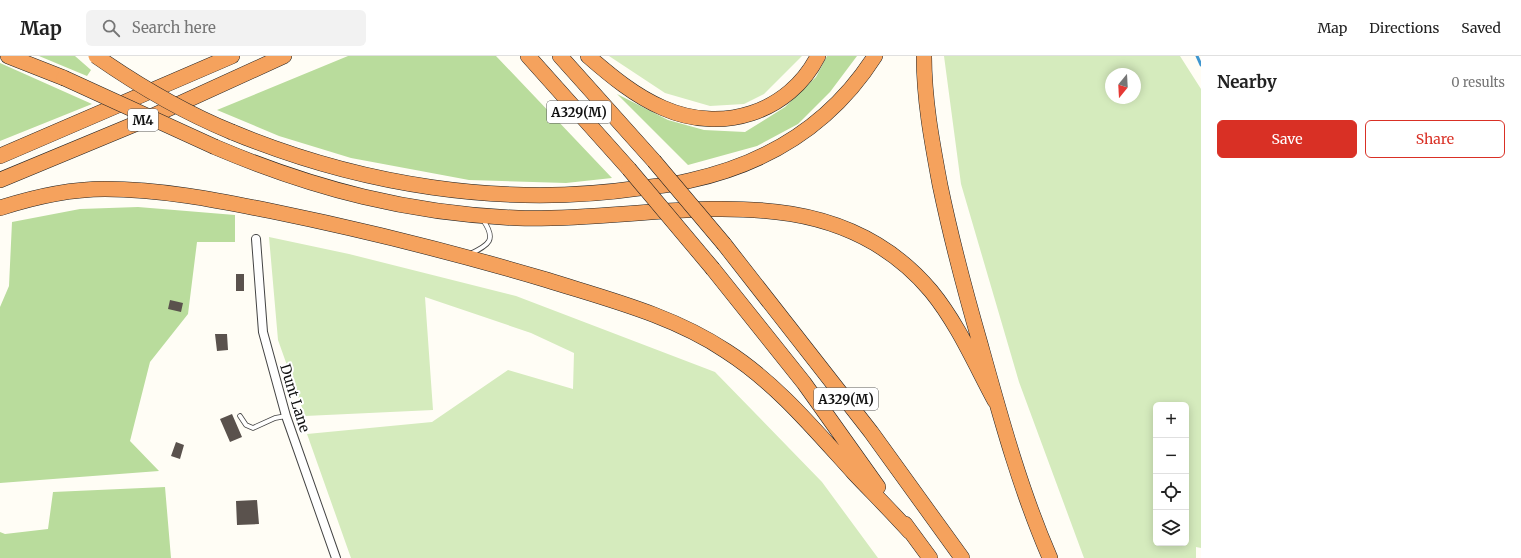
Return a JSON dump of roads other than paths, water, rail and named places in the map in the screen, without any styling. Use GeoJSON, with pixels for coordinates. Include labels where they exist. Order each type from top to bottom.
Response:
{"type":"FeatureCollection","features":[{"type":"Feature","properties":{"kind":"highway"},"geometry":{"type":"LineString","coordinates":[[8,56],[64,78],[215,147],[283,175],[345,193],[413,208],[481,216],[528,218],[729,208],[780,212],[817,219],[836,225],[885,251],[898,260],[929,290],[960,334],[995,401]]}},
{"type":"Feature","properties":{"kind":"highway"},"geometry":{"type":"LineString","coordinates":[[96,56],[139,85],[205,121],[283,152],[324,165],[396,182],[437,189],[529,196],[559,196],[622,191],[687,182],[749,163],[807,130],[826,116],[855,84],[875,56]]}},
{"type":"Feature","properties":{"kind":"highway","name":"M4"},"geometry":{"type":"LineString","coordinates":[[0,156],[180,80],[232,56]]}},
{"type":"Feature","properties":{"kind":"highway","name":"M4"},"geometry":{"type":"LineString","coordinates":[[0,180],[135,124],[284,56]]}},
{"type":"Feature","properties":{"kind":"highway","name":"A329(M)"},"geometry":{"type":"LineString","coordinates":[[528,56],[629,169],[713,269],[804,383],[930,558]]}},
{"type":"Feature","properties":{"kind":"highway","name":"A329(M)"},"geometry":{"type":"LineString","coordinates":[[560,56],[654,161],[724,244],[871,432],[962,558]]}},
{"type":"Feature","properties":{"kind":"highway"},"geometry":{"type":"LineString","coordinates":[[588,56],[618,80],[651,102],[681,115],[721,120],[761,111],[780,100],[800,83],[818,56]]}},
{"type":"Feature","properties":{"kind":"highway"},"geometry":{"type":"LineString","coordinates":[[924,56],[928,120],[963,285],[995,401],[1030,507],[1050,558]]}},
{"type":"Feature","properties":{"kind":"highway"},"geometry":{"type":"LineString","coordinates":[[0,208],[31,198],[84,190],[156,192],[198,198],[290,215],[465,256],[645,312],[675,324],[725,350],[751,368],[792,405],[910,532]]}},
{"type":"Feature","properties":{"kind":"street","name":"Dunt Lane"},"geometry":{"type":"LineString","coordinates":[[256,239],[263,332],[286,416],[336,558]]}},
{"type":"Feature","properties":{"kind":"lane"},"geometry":{"type":"LineString","coordinates":[[465,256],[486,247],[490,238],[490,229],[481,216]]}},
{"type":"Feature","properties":{"kind":"lane"},"geometry":{"type":"LineString","coordinates":[[240,416],[246,425],[253,428],[274,418],[286,416]]}},
{"type":"Feature","properties":{"kind":"waterway"},"geometry":{"type":"LineString","coordinates":[[1197,56],[1201,65]]}}]}
